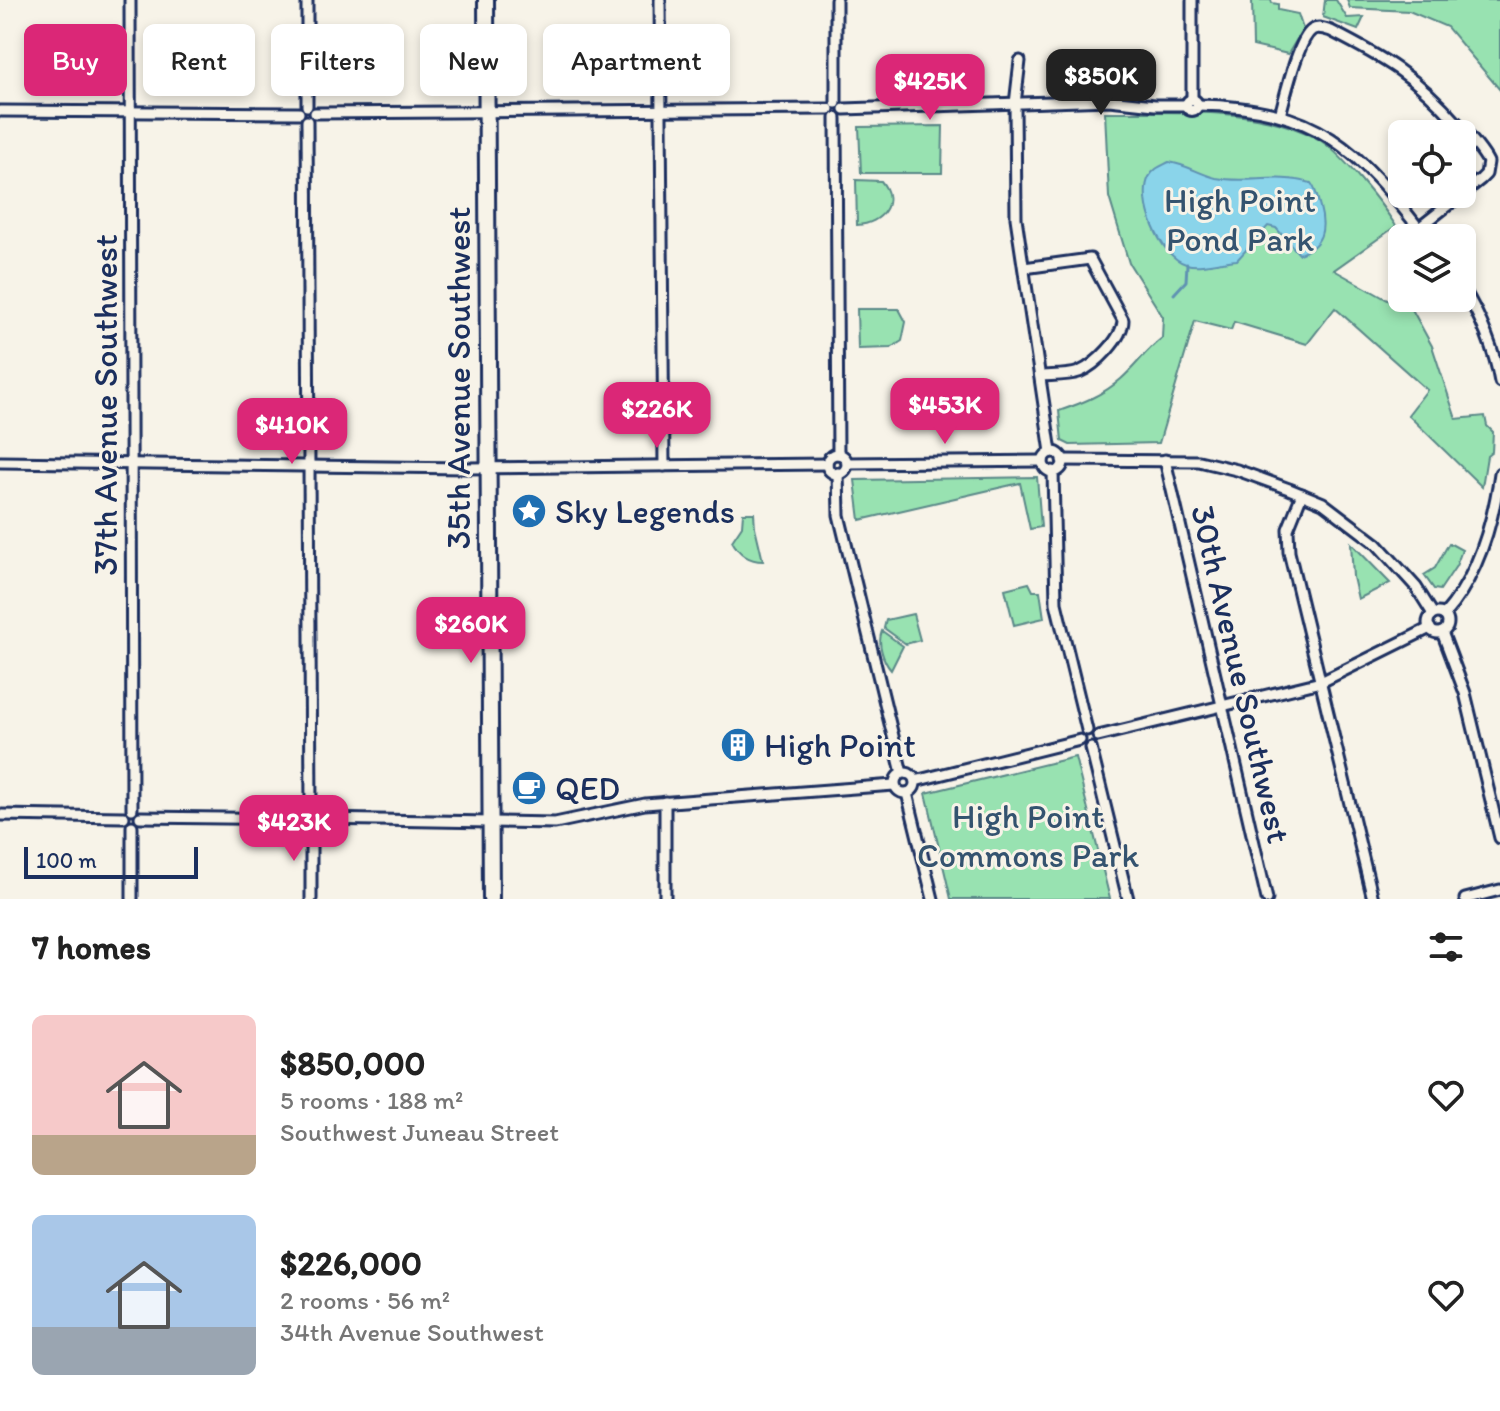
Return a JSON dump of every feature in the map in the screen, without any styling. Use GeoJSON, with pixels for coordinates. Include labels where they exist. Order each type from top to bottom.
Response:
{"type":"FeatureCollection","features":[{"type":"Feature","properties":{"kind":"main road","name":"35th Avenue Southwest"},"geometry":{"type":"LineString","coordinates":[[486,0],[491,899]]}},
{"type":"Feature","properties":{"kind":"street","name":"37th Avenue Southwest"},"geometry":{"type":"LineString","coordinates":[[128,813],[132,465],[130,0]]}},
{"type":"Feature","properties":{"kind":"street"},"geometry":{"type":"LineString","coordinates":[[307,0],[307,110],[301,119],[307,121],[311,809]]}},
{"type":"Feature","properties":{"kind":"street"},"geometry":{"type":"LineString","coordinates":[[660,0],[664,466]]}},
{"type":"Feature","properties":{"kind":"street"},"geometry":{"type":"LineString","coordinates":[[836,0],[836,107],[831,116],[836,118],[838,454]]}},
{"type":"Feature","properties":{"kind":"street"},"geometry":{"type":"LineString","coordinates":[[1192,0],[1192,103]]}},
{"type":"Feature","properties":{"kind":"street"},"geometry":{"type":"LineString","coordinates":[[1280,115],[1306,37],[1318,28],[1331,31],[1407,73],[1443,107],[1488,162],[1486,174],[1481,179],[1424,224]]}},
{"type":"Feature","properties":{"kind":"street"},"geometry":{"type":"LineString","coordinates":[[1020,61],[1015,104],[1016,218],[1051,452]]}},
{"type":"Feature","properties":{"kind":"street"},"geometry":{"type":"LineString","coordinates":[[0,111],[487,113],[1109,100],[1155,105],[1192,103],[1234,106],[1280,115],[1328,135],[1361,159],[1416,224]]}},
{"type":"Feature","properties":{"kind":"street"},"geometry":{"type":"LineString","coordinates":[[1024,268],[1090,259],[1123,320],[1118,336],[1083,370],[1040,376]]}},
{"type":"Feature","properties":{"kind":"street"},"geometry":{"type":"LineString","coordinates":[[1476,308],[1500,382]]}},
{"type":"Feature","properties":{"kind":"street"},"geometry":{"type":"LineString","coordinates":[[1051,452],[1058,453],[1062,460],[1060,468],[1053,471],[1046,469],[1043,461],[1046,454],[1051,452]]}},
{"type":"Feature","properties":{"kind":"street"},"geometry":{"type":"LineString","coordinates":[[838,454],[844,456],[847,463],[844,471],[838,473],[830,470],[827,464],[831,456],[838,454]]}},
{"type":"Feature","properties":{"kind":"street"},"geometry":{"type":"LineString","coordinates":[[1062,460],[1199,461],[1237,470],[1302,494],[1323,503],[1377,544],[1416,587],[1433,614]]}},
{"type":"Feature","properties":{"kind":"street","name":"30th Avenue Southwest"},"geometry":{"type":"LineString","coordinates":[[1165,460],[1267,899]]}},
{"type":"Feature","properties":{"kind":"street"},"geometry":{"type":"LineString","coordinates":[[847,463],[1043,461]]}},
{"type":"Feature","properties":{"kind":"street"},"geometry":{"type":"LineString","coordinates":[[0,462],[488,468],[827,464]]}},
{"type":"Feature","properties":{"kind":"street"},"geometry":{"type":"LineString","coordinates":[[1053,471],[1056,603],[1087,730]]}},
{"type":"Feature","properties":{"kind":"street"},"geometry":{"type":"LineString","coordinates":[[838,473],[839,515],[902,773]]}},
{"type":"Feature","properties":{"kind":"street"},"geometry":{"type":"LineString","coordinates":[[1444,615],[1459,599],[1483,544],[1495,505],[1500,473]]}},
{"type":"Feature","properties":{"kind":"street"},"geometry":{"type":"LineString","coordinates":[[1302,494],[1288,529],[1289,552],[1373,899]]}},
{"type":"Feature","properties":{"kind":"street"},"geometry":{"type":"LineString","coordinates":[[1433,614],[1444,615]]}},
{"type":"Feature","properties":{"kind":"street"},"geometry":{"type":"LineString","coordinates":[[1433,614],[1428,621],[1436,633],[1442,632],[1448,623],[1444,615]]}},
{"type":"Feature","properties":{"kind":"street"},"geometry":{"type":"LineString","coordinates":[[1098,736],[1321,682],[1430,628]]}},
{"type":"Feature","properties":{"kind":"street"},"geometry":{"type":"LineString","coordinates":[[1442,632],[1465,693],[1500,838]]}},
{"type":"Feature","properties":{"kind":"street"},"geometry":{"type":"LineString","coordinates":[[1087,730],[1094,731],[1098,736],[1096,745],[1091,748],[1085,747],[1080,740],[1081,734],[1087,730]]}},
{"type":"Feature","properties":{"kind":"street"},"geometry":{"type":"LineString","coordinates":[[915,781],[1080,740]]}},
{"type":"Feature","properties":{"kind":"street"},"geometry":{"type":"LineString","coordinates":[[1091,748],[1128,899]]}},
{"type":"Feature","properties":{"kind":"street"},"geometry":{"type":"LineString","coordinates":[[902,773],[909,774],[915,781],[914,789],[907,793],[898,792],[894,785],[896,777],[902,773]]}},
{"type":"Feature","properties":{"kind":"street"},"geometry":{"type":"LineString","coordinates":[[320,819],[555,823],[645,804],[894,785]]}},
{"type":"Feature","properties":{"kind":"street"},"geometry":{"type":"LineString","coordinates":[[907,793],[933,899]]}},
{"type":"Feature","properties":{"kind":"street"},"geometry":{"type":"LineString","coordinates":[[665,802],[665,899]]}},
{"type":"Feature","properties":{"kind":"street"},"geometry":{"type":"LineString","coordinates":[[311,809],[317,812],[320,819],[311,828],[304,825],[301,819],[303,813],[311,809]]}},
{"type":"Feature","properties":{"kind":"street"},"geometry":{"type":"LineString","coordinates":[[0,815],[138,811],[138,823],[132,826]]}},
{"type":"Feature","properties":{"kind":"street"},"geometry":{"type":"LineString","coordinates":[[128,813],[126,822],[132,826]]}},
{"type":"Feature","properties":{"kind":"street"},"geometry":{"type":"LineString","coordinates":[[140,817],[301,819]]}},
{"type":"Feature","properties":{"kind":"street"},"geometry":{"type":"LineString","coordinates":[[132,826],[132,899]]}},
{"type":"Feature","properties":{"kind":"street"},"geometry":{"type":"LineString","coordinates":[[311,828],[311,899]]}},
{"type":"Feature","properties":{"kind":"street"},"geometry":{"type":"LineString","coordinates":[[1465,899],[1500,890]]}},
{"type":"Feature","properties":{"kind":"green space"},"geometry":{"type":"Polygon","coordinates":[[[1252,0],[1271,0],[1278,4],[1278,10],[1298,14],[1303,29],[1288,54],[1253,46],[1252,0]]]}},
{"type":"Feature","properties":{"kind":"green space"},"geometry":{"type":"Polygon","coordinates":[[[1325,0],[1336,0],[1347,18],[1364,17],[1358,30],[1323,17],[1325,0]]]}},
{"type":"Feature","properties":{"kind":"green space"},"geometry":{"type":"Polygon","coordinates":[[[1347,0],[1500,0],[1500,90],[1447,27],[1409,11],[1350,8],[1347,0]]]}},
{"type":"Feature","properties":{"kind":"green space","name":"High Point Pond Park"},"geometry":{"type":"Polygon","coordinates":[[[1105,112],[1242,116],[1294,128],[1318,139],[1349,166],[1395,224],[1388,224],[1388,232],[1334,270],[1388,300],[1388,312],[1413,312],[1432,346],[1456,419],[1485,416],[1487,426],[1493,432],[1492,452],[1487,456],[1482,487],[1408,415],[1427,390],[1335,308],[1307,344],[1234,322],[1231,330],[1195,321],[1159,443],[1070,445],[1062,441],[1059,411],[1114,385],[1162,338],[1163,317],[1129,263],[1109,197],[1105,112]]]}},
{"type":"Feature","properties":{"kind":"green space"},"geometry":{"type":"Polygon","coordinates":[[[943,126],[942,173],[861,173],[859,127],[943,126]]]}},
{"type":"Feature","properties":{"kind":"green space"},"geometry":{"type":"Polygon","coordinates":[[[856,180],[881,181],[888,197],[885,210],[866,224],[857,225],[856,180]]]}},
{"type":"Feature","properties":{"kind":"green space"},"geometry":{"type":"Polygon","coordinates":[[[857,309],[899,309],[906,322],[902,341],[891,348],[858,349],[857,309]]]}},
{"type":"Feature","properties":{"kind":"green space"},"geometry":{"type":"Polygon","coordinates":[[[1037,477],[1041,527],[1030,529],[1020,483],[860,520],[855,480],[1037,477]]]}},
{"type":"Feature","properties":{"kind":"green space"},"geometry":{"type":"Polygon","coordinates":[[[743,513],[754,513],[763,561],[744,556],[732,541],[742,526],[743,513]]]}},
{"type":"Feature","properties":{"kind":"green space"},"geometry":{"type":"Polygon","coordinates":[[[1351,543],[1390,583],[1358,599],[1353,577],[1351,543]]]}},
{"type":"Feature","properties":{"kind":"green space"},"geometry":{"type":"Polygon","coordinates":[[[1449,543],[1462,550],[1456,566],[1440,590],[1434,589],[1424,575],[1435,568],[1449,543]]]}},
{"type":"Feature","properties":{"kind":"green space"},"geometry":{"type":"Polygon","coordinates":[[[1029,583],[1033,591],[1040,591],[1044,618],[1014,625],[1005,589],[1029,583]]]}},
{"type":"Feature","properties":{"kind":"green space"},"geometry":{"type":"Polygon","coordinates":[[[913,614],[920,640],[906,644],[884,628],[886,620],[913,614]]]}},
{"type":"Feature","properties":{"kind":"green space"},"geometry":{"type":"Polygon","coordinates":[[[882,631],[903,646],[891,670],[882,652],[882,631]]]}},
{"type":"Feature","properties":{"kind":"green space","name":"High Point Commons Park"},"geometry":{"type":"Polygon","coordinates":[[[1075,757],[1110,899],[951,899],[926,793],[1075,757]]]}},
{"type":"Feature","properties":{"kind":"water"},"geometry":{"type":"Polygon","coordinates":[[[1169,162],[1216,178],[1286,179],[1311,183],[1322,215],[1321,236],[1307,251],[1299,254],[1276,228],[1268,226],[1237,260],[1205,265],[1186,264],[1176,259],[1160,239],[1146,199],[1149,177],[1155,169],[1169,162]]]}},
{"type":"Feature","properties":{"kind":"waterway"},"geometry":{"type":"LineString","coordinates":[[1174,294],[1186,281],[1187,264]]}},
{"type":"Feature","properties":{"kind":"place","name":"Sky Legends"},"geometry":{"type":"Point","coordinates":[529,511]}},
{"type":"Feature","properties":{"kind":"place","name":"High Point"},"geometry":{"type":"Point","coordinates":[738,745]}},
{"type":"Feature","properties":{"kind":"place","name":"QED"},"geometry":{"type":"Point","coordinates":[529,788]}}]}
